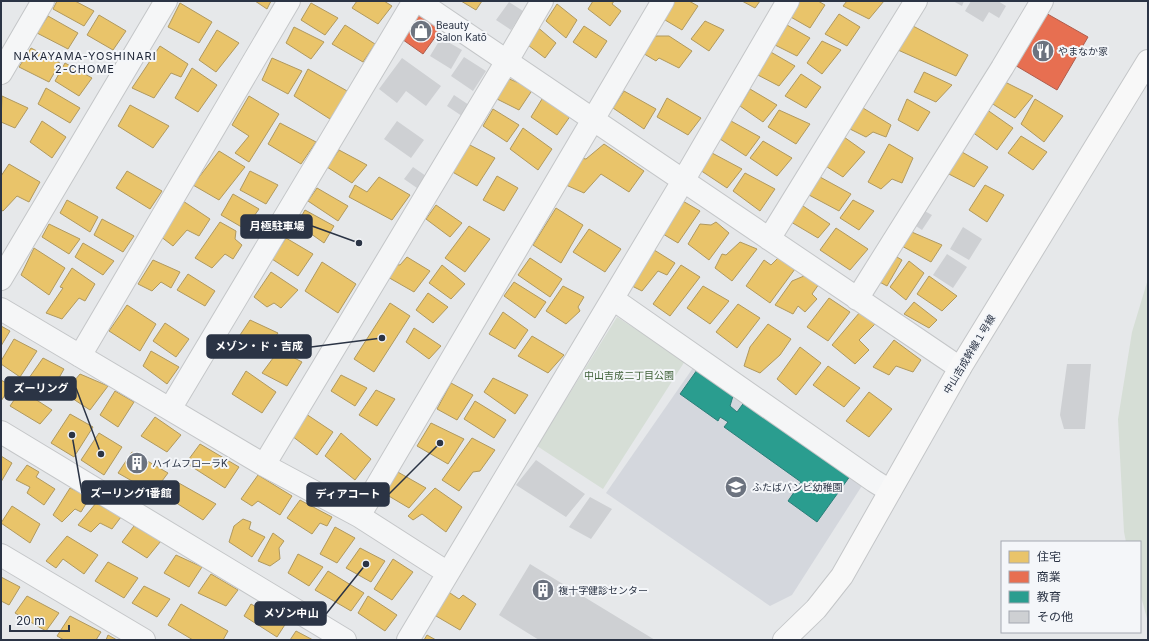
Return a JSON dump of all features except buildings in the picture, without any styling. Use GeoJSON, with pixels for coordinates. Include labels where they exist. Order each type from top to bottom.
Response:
{"type":"FeatureCollection","features":[{"type":"Feature","properties":{"kind":"street"},"geometry":{"type":"LineString","coordinates":[[1,73],[43,1]]}},
{"type":"Feature","properties":{"kind":"street"},"geometry":{"type":"LineString","coordinates":[[1,279],[166,1]]}},
{"type":"Feature","properties":{"kind":"street"},"geometry":{"type":"LineString","coordinates":[[80,356],[289,1]]}},
{"type":"Feature","properties":{"kind":"street"},"geometry":{"type":"LineString","coordinates":[[170,409],[414,1]]}},
{"type":"Feature","properties":{"kind":"street"},"geometry":{"type":"LineString","coordinates":[[418,1],[960,368]]}},
{"type":"Feature","properties":{"kind":"street"},"geometry":{"type":"LineString","coordinates":[[264,465],[542,1]]}},
{"type":"Feature","properties":{"kind":"street"},"geometry":{"type":"LineString","coordinates":[[360,516],[592,119],[663,1]]}},
{"type":"Feature","properties":{"kind":"street"},"geometry":{"type":"LineString","coordinates":[[408,640],[683,180],[788,1]]}},
{"type":"Feature","properties":{"kind":"street"},"geometry":{"type":"LineString","coordinates":[[769,239],[916,1]]}},
{"type":"Feature","properties":{"kind":"street"},"geometry":{"type":"LineString","coordinates":[[857,299],[1042,1]]}},
{"type":"Feature","properties":{"kind":"street","name":"中山吉成幹線１号線"},"geometry":{"type":"LineString","coordinates":[[784,640],[816,609],[842,576],[960,368],[1148,61]]}},
{"type":"Feature","properties":{"kind":"street"},"geometry":{"type":"LineString","coordinates":[[612,299],[874,482],[890,491]]}},
{"type":"Feature","properties":{"kind":"street"},"geometry":{"type":"LineString","coordinates":[[1,309],[264,465],[360,516],[448,574]]}},
{"type":"Feature","properties":{"kind":"street"},"geometry":{"type":"LineString","coordinates":[[1,432],[345,640]]}},
{"type":"Feature","properties":{"kind":"street"},"geometry":{"type":"LineString","coordinates":[[1,556],[144,640]]}},
{"type":"Feature","properties":{"kind":"shaded area","name":"ふたばバンビ幼稚園"},"geometry":{"type":"Polygon","coordinates":[[[695,365],[865,481],[792,595],[770,606],[606,493],[695,365]]]}},
{"type":"Feature","properties":{"kind":"green space"},"geometry":{"type":"Polygon","coordinates":[[[1148,279],[1148,622],[1141,597],[1141,541],[1126,541],[1124,532],[1118,419],[1132,332],[1148,279]]]}},
{"type":"Feature","properties":{"kind":"green space","name":"中山吉成二丁目公園"},"geometry":{"type":"Polygon","coordinates":[[[617,317],[685,361],[603,489],[537,446],[617,317]]]}},
{"type":"Feature","properties":{"kind":"place","name":"Beauty Salon Katō"},"geometry":{"type":"Point","coordinates":[421,31]}},
{"type":"Feature","properties":{"kind":"place","name":"やまなか家"},"geometry":{"type":"Point","coordinates":[1043,51]}},
{"type":"Feature","properties":{"kind":"place","name":"月極駐車場"},"geometry":{"type":"Point","coordinates":[359,243]}},
{"type":"Feature","properties":{"kind":"place","name":"メゾン・ド・吉成"},"geometry":{"type":"Point","coordinates":[382,338]}},
{"type":"Feature","properties":{"kind":"place","name":"ズーリング1番館"},"geometry":{"type":"Point","coordinates":[72,435]}},
{"type":"Feature","properties":{"kind":"place","name":"ディアコート"},"geometry":{"type":"Point","coordinates":[440,443]}},
{"type":"Feature","properties":{"kind":"place","name":"ズーリング"},"geometry":{"type":"Point","coordinates":[101,454]}},
{"type":"Feature","properties":{"kind":"place","name":"ハイムフローラK"},"geometry":{"type":"Point","coordinates":[137,463]}},
{"type":"Feature","properties":{"kind":"place","name":"ふたばバンビ幼稚園"},"geometry":{"type":"Point","coordinates":[736,487]}},
{"type":"Feature","properties":{"kind":"place","name":"メゾン中山"},"geometry":{"type":"Point","coordinates":[366,564]}},
{"type":"Feature","properties":{"kind":"place","name":"複十字健診センター"},"geometry":{"type":"Point","coordinates":[543,590]}},
{"type":"Feature","properties":{"kind":"district","name":"NAKAYAMA-YOSHINARI 2-CHOME"},"geometry":{"type":"Point","coordinates":[85,62]}}]}
